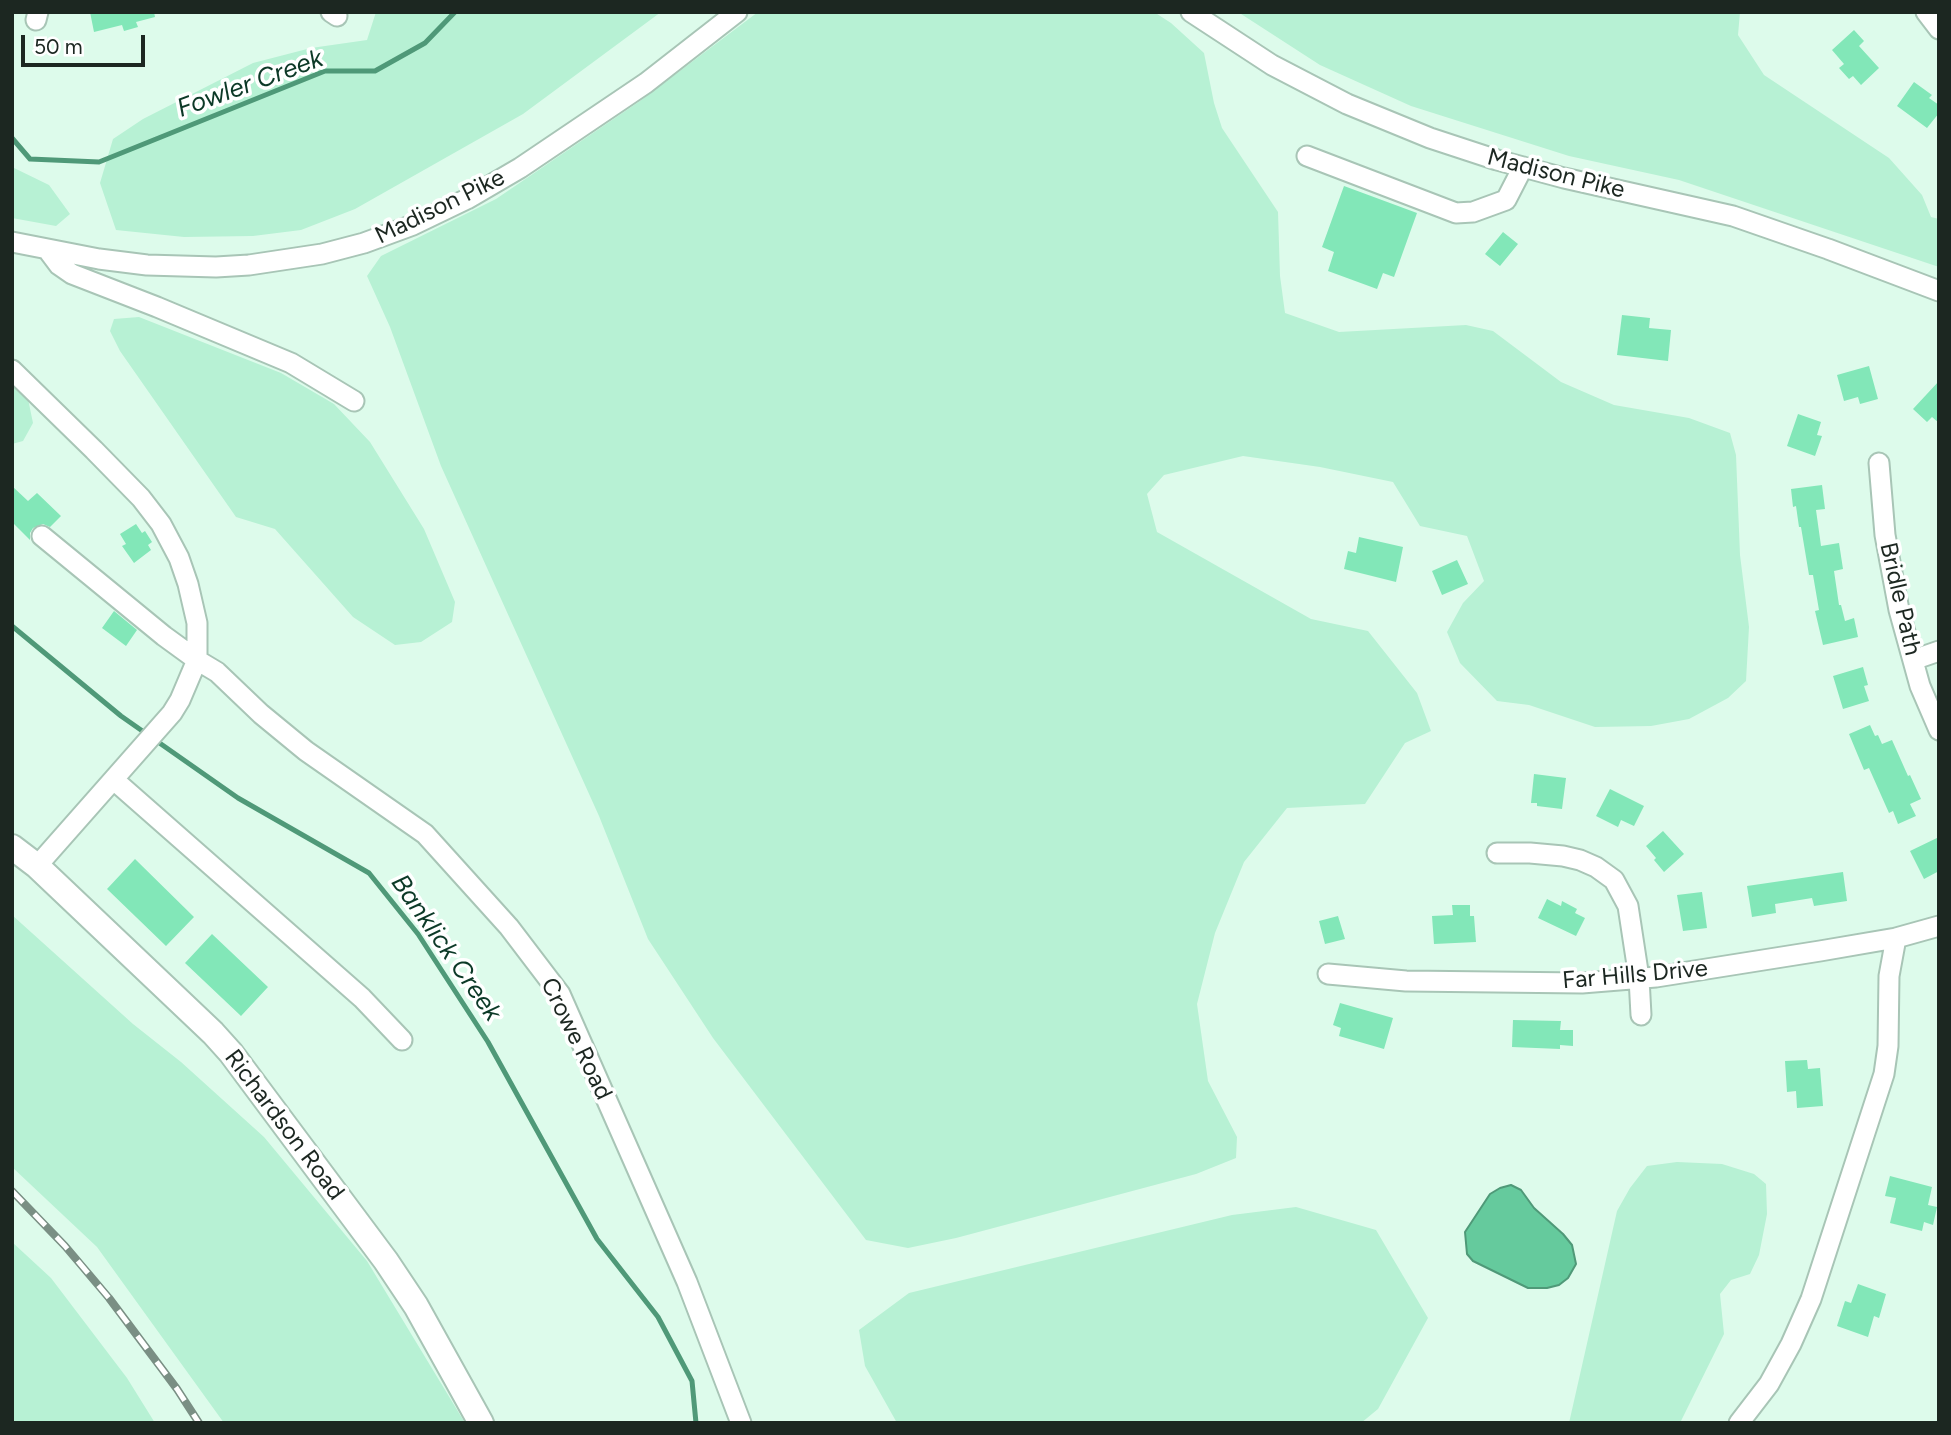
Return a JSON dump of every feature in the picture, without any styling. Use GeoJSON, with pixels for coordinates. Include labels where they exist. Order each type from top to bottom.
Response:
{"type":"FeatureCollection","features":[{"type":"Feature","properties":{"kind":"main road","name":"Richardson Road"},"geometry":{"type":"LineString","coordinates":[[12,847],[37,866],[231,1053],[386,1261],[416,1306],[481,1423]]}},
{"type":"Feature","properties":{"kind":"street","name":"Madison Pike"},"geometry":{"type":"LineString","coordinates":[[12,242],[99,259],[147,265],[216,267],[250,265],[322,254],[364,243],[413,225],[467,199],[520,168],[646,83],[737,12]]}},
{"type":"Feature","properties":{"kind":"street","name":"Madison Pike"},"geometry":{"type":"LineString","coordinates":[[1191,12],[1272,65],[1347,104],[1430,138],[1523,167],[1733,216],[1828,248],[1939,291]]}},
{"type":"Feature","properties":{"kind":"street"},"geometry":{"type":"LineString","coordinates":[[1926,12],[1939,29]]}},
{"type":"Feature","properties":{"kind":"street"},"geometry":{"type":"LineString","coordinates":[[1307,156],[1456,213],[1473,212],[1506,200],[1523,167]]}},
{"type":"Feature","properties":{"kind":"street"},"geometry":{"type":"LineString","coordinates":[[47,249],[59,265],[72,274],[291,362],[354,401]]}},
{"type":"Feature","properties":{"kind":"street"},"geometry":{"type":"LineString","coordinates":[[12,370],[141,498],[162,524],[179,558],[197,623],[197,660],[172,713],[37,866]]}},
{"type":"Feature","properties":{"kind":"street","name":"Bridle Path"},"geometry":{"type":"LineString","coordinates":[[1879,463],[1885,535],[1899,610],[1920,686],[1939,730]]}},
{"type":"Feature","properties":{"kind":"street","name":"Crowe Road"},"geometry":{"type":"LineString","coordinates":[[42,536],[164,636],[217,672],[261,714],[306,751],[425,834],[509,927],[551,980],[576,1028],[687,1282],[741,1423]]}},
{"type":"Feature","properties":{"kind":"street"},"geometry":{"type":"LineString","coordinates":[[1913,660],[1939,651]]}},
{"type":"Feature","properties":{"kind":"street"},"geometry":{"type":"LineString","coordinates":[[114,780],[362,998],[402,1040]]}},
{"type":"Feature","properties":{"kind":"street"},"geometry":{"type":"LineString","coordinates":[[1497,853],[1563,856],[1580,860],[1614,880],[1628,906],[1639,978],[1641,1015]]}},
{"type":"Feature","properties":{"kind":"street","name":"Far Hills Drive"},"geometry":{"type":"LineString","coordinates":[[1328,974],[1405,981],[1582,983],[1639,978],[1896,938],[1939,926]]}},
{"type":"Feature","properties":{"kind":"street"},"geometry":{"type":"LineString","coordinates":[[1740,1423],[1769,1384],[1811,1299],[1884,1074],[1888,1046],[1889,976],[1896,938]]}},
{"type":"Feature","properties":{"kind":"shaded area"},"geometry":{"type":"Polygon","coordinates":[[[376,12],[661,12],[523,114],[355,209],[301,230],[253,236],[184,237],[116,230],[100,183],[113,139],[143,119],[253,63],[311,48],[367,40],[376,12]]]}},
{"type":"Feature","properties":{"kind":"shaded area"},"geometry":{"type":"Polygon","coordinates":[[[758,12],[1154,12],[1171,23],[1204,53],[1222,128],[1278,212],[1280,276],[1285,313],[1339,332],[1466,325],[1493,331],[1561,382],[1614,405],[1689,418],[1730,433],[1736,455],[1740,555],[1749,627],[1746,681],[1728,698],[1689,719],[1651,726],[1595,727],[1529,705],[1497,701],[1460,663],[1447,632],[1463,603],[1484,581],[1467,536],[1420,526],[1393,482],[1320,467],[1243,456],[1164,475],[1147,494],[1157,532],[1311,619],[1368,631],[1417,693],[1431,731],[1405,743],[1365,804],[1287,808],[1244,862],[1215,933],[1197,1004],[1208,1081],[1237,1137],[1236,1158],[1196,1174],[956,1238],[908,1248],[866,1240],[713,1038],[648,939],[599,816],[441,466],[390,327],[367,276],[381,256],[496,199],[640,101],[758,12]]]}},
{"type":"Feature","properties":{"kind":"shaded area"},"geometry":{"type":"Polygon","coordinates":[[[1238,12],[1740,12],[1738,35],[1764,75],[1889,158],[1922,195],[1931,217],[1939,219],[1939,267],[1679,180],[1569,156],[1411,106],[1320,65],[1238,12]]]}},
{"type":"Feature","properties":{"kind":"shaded area"},"geometry":{"type":"Polygon","coordinates":[[[12,167],[49,185],[70,214],[56,226],[12,218],[12,167]]]}},
{"type":"Feature","properties":{"kind":"shaded area"},"geometry":{"type":"Polygon","coordinates":[[[139,317],[281,373],[334,404],[370,442],[424,529],[455,602],[452,622],[421,642],[395,645],[353,617],[275,529],[236,517],[120,351],[110,331],[114,319],[139,317]]]}},
{"type":"Feature","properties":{"kind":"shaded area"},"geometry":{"type":"Polygon","coordinates":[[[12,385],[28,399],[33,423],[23,441],[12,444],[12,385]]]}},
{"type":"Feature","properties":{"kind":"shaded area"},"geometry":{"type":"Polygon","coordinates":[[[12,915],[264,1137],[367,1261],[465,1423],[224,1423],[97,1247],[12,1167],[12,915]]]}},
{"type":"Feature","properties":{"kind":"shaded area"},"geometry":{"type":"Polygon","coordinates":[[[1677,1162],[1722,1164],[1754,1174],[1766,1184],[1767,1214],[1759,1255],[1750,1274],[1731,1280],[1720,1294],[1724,1334],[1680,1423],[1569,1423],[1617,1211],[1647,1166],[1677,1162]]]}},
{"type":"Feature","properties":{"kind":"shaded area"},"geometry":{"type":"Polygon","coordinates":[[[1511,1185],[1521,1190],[1534,1208],[1572,1245],[1576,1264],[1568,1278],[1559,1285],[1528,1288],[1473,1261],[1467,1254],[1465,1232],[1490,1194],[1511,1185]]]}},
{"type":"Feature","properties":{"kind":"shaded area"},"geometry":{"type":"Polygon","coordinates":[[[1296,1207],[1376,1230],[1428,1318],[1378,1409],[1361,1423],[897,1423],[865,1366],[859,1330],[909,1293],[1232,1215],[1296,1207]]]}},
{"type":"Feature","properties":{"kind":"shaded area"},"geometry":{"type":"Polygon","coordinates":[[[12,1242],[51,1278],[127,1378],[155,1423],[12,1423],[12,1242]]]}},
{"type":"Feature","properties":{"kind":"building"},"geometry":{"type":"Polygon","coordinates":[[[90,12],[154,12],[155,17],[136,22],[138,27],[124,31],[122,25],[94,32],[90,12]]]}},
{"type":"Feature","properties":{"kind":"building"},"geometry":{"type":"Polygon","coordinates":[[[1854,30],[1864,41],[1859,46],[1879,68],[1861,85],[1853,76],[1849,79],[1839,68],[1844,64],[1832,50],[1854,30]]]}},
{"type":"Feature","properties":{"kind":"building"},"geometry":{"type":"Polygon","coordinates":[[[1914,82],[1932,95],[1929,98],[1939,105],[1939,113],[1927,128],[1897,106],[1914,82]]]}},
{"type":"Feature","properties":{"kind":"building"},"geometry":{"type":"Polygon","coordinates":[[[1344,186],[1417,213],[1394,277],[1383,273],[1377,289],[1328,271],[1334,252],[1322,247],[1344,186]]]}},
{"type":"Feature","properties":{"kind":"building"},"geometry":{"type":"Polygon","coordinates":[[[1503,232],[1518,244],[1500,266],[1485,254],[1503,232]]]}},
{"type":"Feature","properties":{"kind":"building"},"geometry":{"type":"Polygon","coordinates":[[[1622,315],[1650,318],[1649,328],[1671,330],[1668,361],[1617,355],[1622,315]]]}},
{"type":"Feature","properties":{"kind":"building"},"geometry":{"type":"Polygon","coordinates":[[[1869,366],[1878,399],[1860,404],[1858,397],[1844,401],[1837,375],[1869,366]]]}},
{"type":"Feature","properties":{"kind":"building"},"geometry":{"type":"Polygon","coordinates":[[[1939,381],[1939,423],[1932,417],[1927,422],[1913,409],[1939,381]]]}},
{"type":"Feature","properties":{"kind":"building"},"geometry":{"type":"Polygon","coordinates":[[[1798,414],[1821,422],[1817,435],[1822,436],[1815,456],[1787,446],[1798,414]]]}},
{"type":"Feature","properties":{"kind":"building"},"geometry":{"type":"Polygon","coordinates":[[[1822,485],[1825,509],[1816,510],[1821,546],[1839,543],[1843,569],[1834,571],[1839,605],[1845,621],[1854,618],[1858,637],[1823,645],[1815,611],[1819,610],[1813,575],[1809,575],[1791,489],[1822,485]]]}},
{"type":"Feature","properties":{"kind":"building"},"geometry":{"type":"Polygon","coordinates":[[[12,486],[28,501],[37,493],[61,516],[50,527],[43,524],[33,528],[30,540],[12,522],[12,486]]]}},
{"type":"Feature","properties":{"kind":"building"},"geometry":{"type":"Polygon","coordinates":[[[136,524],[152,542],[148,545],[151,550],[134,563],[122,546],[126,544],[120,534],[136,524]]]}},
{"type":"Feature","properties":{"kind":"building"},"geometry":{"type":"Polygon","coordinates":[[[1359,537],[1403,547],[1396,582],[1344,569],[1348,551],[1356,553],[1359,537]]]}},
{"type":"Feature","properties":{"kind":"building"},"geometry":{"type":"Polygon","coordinates":[[[1457,560],[1468,584],[1442,595],[1432,571],[1457,560]]]}},
{"type":"Feature","properties":{"kind":"building"},"geometry":{"type":"Polygon","coordinates":[[[114,611],[137,630],[126,646],[102,628],[114,611]]]}},
{"type":"Feature","properties":{"kind":"building"},"geometry":{"type":"Polygon","coordinates":[[[1863,667],[1868,685],[1864,686],[1869,701],[1843,709],[1833,676],[1863,667]]]}},
{"type":"Feature","properties":{"kind":"building"},"geometry":{"type":"Polygon","coordinates":[[[1870,725],[1882,744],[1892,740],[1921,799],[1910,804],[1916,816],[1898,824],[1893,811],[1889,813],[1869,768],[1864,770],[1849,734],[1870,725]]]}},
{"type":"Feature","properties":{"kind":"building"},"geometry":{"type":"Polygon","coordinates":[[[1534,774],[1566,778],[1562,809],[1531,803],[1534,774]]]}},
{"type":"Feature","properties":{"kind":"building"},"geometry":{"type":"Polygon","coordinates":[[[1610,789],[1644,806],[1634,826],[1621,820],[1618,827],[1596,816],[1610,789]]]}},
{"type":"Feature","properties":{"kind":"building"},"geometry":{"type":"Polygon","coordinates":[[[1663,831],[1684,854],[1664,872],[1646,846],[1663,831]]]}},
{"type":"Feature","properties":{"kind":"building"},"geometry":{"type":"Polygon","coordinates":[[[1939,837],[1939,871],[1924,879],[1910,851],[1939,837]]]}},
{"type":"Feature","properties":{"kind":"building"},"geometry":{"type":"Polygon","coordinates":[[[135,859],[194,917],[166,946],[107,889],[135,859]]]}},
{"type":"Feature","properties":{"kind":"building"},"geometry":{"type":"Polygon","coordinates":[[[1843,872],[1847,901],[1814,906],[1812,898],[1775,904],[1776,913],[1752,917],[1747,886],[1843,872]]]}},
{"type":"Feature","properties":{"kind":"building"},"geometry":{"type":"Polygon","coordinates":[[[1702,892],[1707,928],[1683,931],[1677,895],[1702,892]]]}},
{"type":"Feature","properties":{"kind":"building"},"geometry":{"type":"Polygon","coordinates":[[[1547,899],[1561,906],[1562,901],[1577,909],[1575,913],[1585,918],[1576,936],[1538,918],[1547,899]]]}},
{"type":"Feature","properties":{"kind":"building"},"geometry":{"type":"Polygon","coordinates":[[[1452,905],[1470,905],[1470,916],[1474,916],[1476,942],[1434,944],[1432,916],[1453,915],[1452,905]]]}},
{"type":"Feature","properties":{"kind":"building"},"geometry":{"type":"Polygon","coordinates":[[[1338,916],[1345,939],[1325,944],[1319,921],[1338,916]]]}},
{"type":"Feature","properties":{"kind":"building"},"geometry":{"type":"Polygon","coordinates":[[[212,934],[268,987],[241,1016],[185,963],[212,934]]]}},
{"type":"Feature","properties":{"kind":"building"},"geometry":{"type":"Polygon","coordinates":[[[1340,1003],[1393,1018],[1384,1049],[1339,1036],[1341,1028],[1333,1025],[1340,1003]]]}},
{"type":"Feature","properties":{"kind":"building"},"geometry":{"type":"Polygon","coordinates":[[[1513,1020],[1561,1021],[1560,1030],[1573,1030],[1573,1046],[1560,1045],[1560,1049],[1512,1047],[1513,1020]]]}},
{"type":"Feature","properties":{"kind":"building"},"geometry":{"type":"Polygon","coordinates":[[[1807,1060],[1808,1069],[1820,1068],[1823,1106],[1797,1108],[1796,1091],[1787,1092],[1785,1061],[1807,1060]]]}},
{"type":"Feature","properties":{"kind":"building"},"geometry":{"type":"Polygon","coordinates":[[[1890,1176],[1932,1187],[1928,1205],[1937,1207],[1933,1225],[1924,1222],[1922,1231],[1890,1223],[1896,1198],[1885,1196],[1890,1176]]]}},
{"type":"Feature","properties":{"kind":"building"},"geometry":{"type":"Polygon","coordinates":[[[1858,1284],[1886,1294],[1879,1318],[1874,1316],[1868,1337],[1837,1326],[1845,1301],[1851,1303],[1858,1284]]]}},
{"type":"Feature","properties":{"kind":"waterway","name":"Fowler Creek"},"geometry":{"type":"LineString","coordinates":[[12,138],[30,159],[99,162],[325,71],[375,71],[425,43],[455,12]]}},
{"type":"Feature","properties":{"kind":"waterway","name":"Banklick Creek"},"geometry":{"type":"LineString","coordinates":[[12,626],[121,716],[238,798],[369,873],[418,934],[488,1042],[597,1239],[658,1317],[692,1381],[696,1423]]}},
{"type":"Feature","properties":{"kind":"railway"},"geometry":{"type":"LineString","coordinates":[[12,1191],[65,1246],[109,1298],[199,1423]]}}]}
